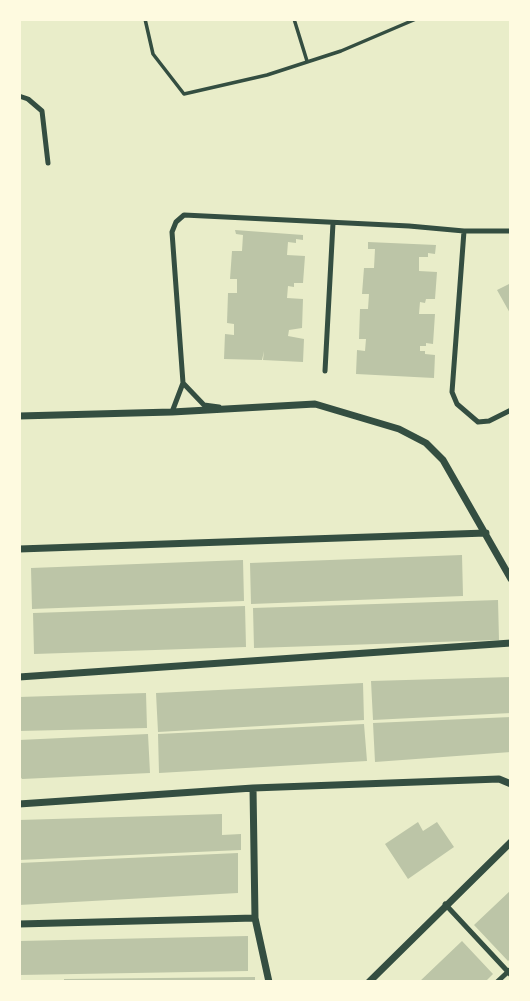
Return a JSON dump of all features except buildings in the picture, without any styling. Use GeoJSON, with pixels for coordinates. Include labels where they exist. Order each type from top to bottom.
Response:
{"type":"FeatureCollection","features":[{"type":"Feature","properties":{"kind":"street"},"geometry":{"type":"LineString","coordinates":[[19,416],[172,412],[315,404],[415,435],[443,460],[510,577]]}},
{"type":"Feature","properties":{"kind":"street"},"geometry":{"type":"LineString","coordinates":[[19,550],[486,533]]}},
{"type":"Feature","properties":{"kind":"street"},"geometry":{"type":"LineString","coordinates":[[19,677],[511,643]]}},
{"type":"Feature","properties":{"kind":"street"},"geometry":{"type":"LineString","coordinates":[[19,804],[253,788],[499,779],[511,784]]}},
{"type":"Feature","properties":{"kind":"street"},"geometry":{"type":"LineString","coordinates":[[253,788],[255,918],[269,982]]}},
{"type":"Feature","properties":{"kind":"street"},"geometry":{"type":"LineString","coordinates":[[369,982],[511,842]]}},
{"type":"Feature","properties":{"kind":"street"},"geometry":{"type":"LineString","coordinates":[[19,924],[255,918]]}},
{"type":"Feature","properties":{"kind":"lane"},"geometry":{"type":"LineString","coordinates":[[19,96],[28,99],[42,111],[48,163]]}},
{"type":"Feature","properties":{"kind":"lane"},"geometry":{"type":"LineString","coordinates":[[172,412],[183,383],[172,232],[176,222],[184,215],[464,231],[511,231]]}},
{"type":"Feature","properties":{"kind":"lane"},"geometry":{"type":"LineString","coordinates":[[325,371],[334,223]]}},
{"type":"Feature","properties":{"kind":"lane"},"geometry":{"type":"LineString","coordinates":[[464,231],[452,392],[457,404],[478,422],[489,421],[511,410]]}},
{"type":"Feature","properties":{"kind":"lane"},"geometry":{"type":"LineString","coordinates":[[183,383],[204,405],[229,408]]}},
{"type":"Feature","properties":{"kind":"lane"},"geometry":{"type":"LineString","coordinates":[[445,905],[510,972],[497,982]]}},
{"type":"Feature","properties":{"kind":"path"},"geometry":{"type":"LineString","coordinates":[[145,19],[153,54],[184,94],[267,75],[341,51],[416,19]]}},
{"type":"Feature","properties":{"kind":"path"},"geometry":{"type":"LineString","coordinates":[[295,19],[307,61]]}}]}
